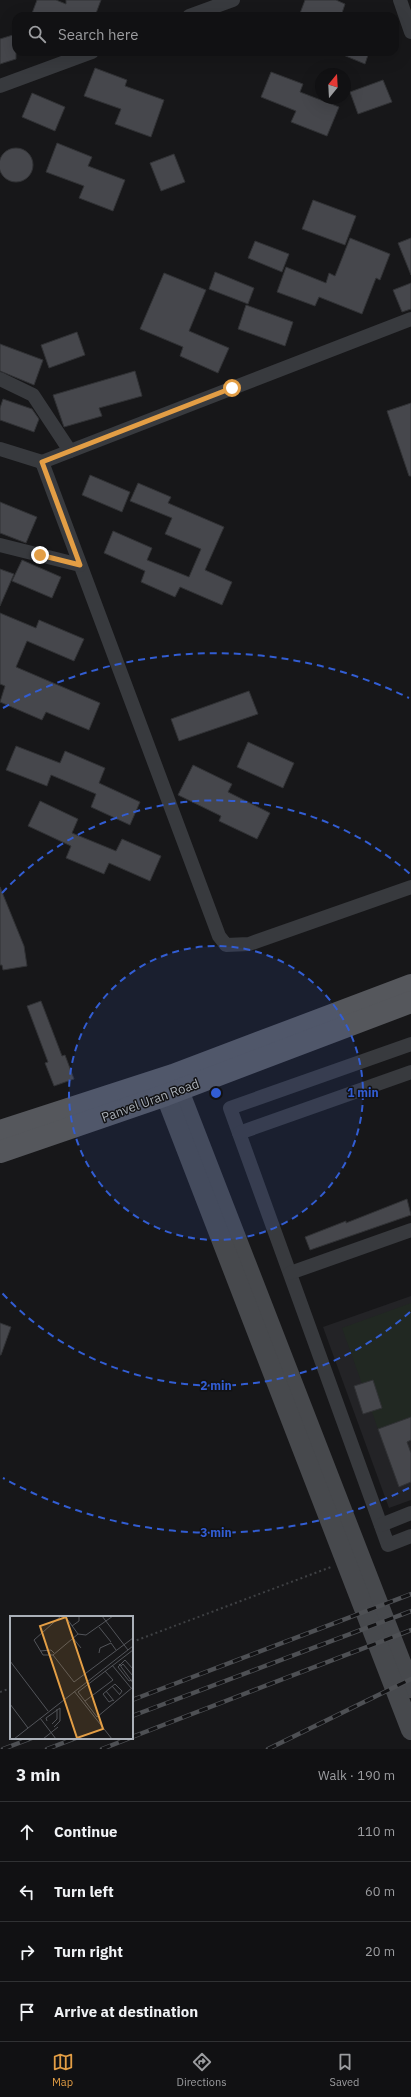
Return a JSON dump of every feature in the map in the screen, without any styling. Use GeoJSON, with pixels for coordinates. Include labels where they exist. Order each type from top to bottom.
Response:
{"type":"FeatureCollection","features":[{"type":"Feature","properties":{"kind":"main road","name":"Panvel Uran Road"},"geometry":{"type":"LineString","coordinates":[[0,1152],[169,1085],[411,985]]}},
{"type":"Feature","properties":{"kind":"main road","name":"Panvel Uran Road"},"geometry":{"type":"LineString","coordinates":[[0,1131],[169,1085],[411,1002]]}},
{"type":"Feature","properties":{"kind":"main road"},"geometry":{"type":"LineString","coordinates":[[169,1085],[257,1310],[411,1688]]}},
{"type":"Feature","properties":{"kind":"main road"},"geometry":{"type":"LineString","coordinates":[[257,1310],[411,1730]]}},
{"type":"Feature","properties":{"kind":"street"},"geometry":{"type":"LineString","coordinates":[[200,12],[233,0]]}},
{"type":"Feature","properties":{"kind":"street"},"geometry":{"type":"LineString","coordinates":[[400,0],[411,32]]}},
{"type":"Feature","properties":{"kind":"street"},"geometry":{"type":"LineString","coordinates":[[0,86],[81,56]]}},
{"type":"Feature","properties":{"kind":"street"},"geometry":{"type":"LineString","coordinates":[[0,449],[42,462],[411,319]]}},
{"type":"Feature","properties":{"kind":"street"},"geometry":{"type":"LineString","coordinates":[[0,379],[34,395],[70,451]]}},
{"type":"Feature","properties":{"kind":"street"},"geometry":{"type":"LineString","coordinates":[[42,462],[219,936],[226,944],[249,944],[411,887]]}},
{"type":"Feature","properties":{"kind":"street"},"geometry":{"type":"LineString","coordinates":[[0,545],[80,565]]}},
{"type":"Feature","properties":{"kind":"street"},"geometry":{"type":"LineString","coordinates":[[411,1044],[230,1108],[388,1545],[411,1536]]}},
{"type":"Feature","properties":{"kind":"street"},"geometry":{"type":"LineString","coordinates":[[239,1133],[411,1072]]}},
{"type":"Feature","properties":{"kind":"street"},"geometry":{"type":"LineString","coordinates":[[290,1273],[411,1230]]}},
{"type":"Feature","properties":{"kind":"street"},"geometry":{"type":"LineString","coordinates":[[381,1525],[411,1514]]}},
{"type":"Feature","properties":{"kind":"path"},"geometry":{"type":"LineString","coordinates":[[133,1642],[337,1565]]}},
{"type":"Feature","properties":{"kind":"path"},"geometry":{"type":"LineString","coordinates":[[0,1692],[10,1688]]}},
{"type":"Feature","properties":{"kind":"shaded area"},"geometry":{"type":"Polygon","coordinates":[[[411,1296],[411,1500],[389,1508],[323,1327],[411,1296]]]}},
{"type":"Feature","properties":{"kind":"shaded area"},"geometry":{"type":"Polygon","coordinates":[[[411,1303],[411,1417],[378,1429],[342,1328],[411,1303]]]}},
{"type":"Feature","properties":{"kind":"building"},"geometry":{"type":"Polygon","coordinates":[[[37,0],[56,0],[66,4],[66,0],[101,0],[96,12],[32,12],[37,0]]]}},
{"type":"Feature","properties":{"kind":"building"},"geometry":{"type":"Polygon","coordinates":[[[305,0],[336,0],[345,4],[342,12],[300,12],[305,0]]]}},
{"type":"Feature","properties":{"kind":"building"},"geometry":{"type":"Polygon","coordinates":[[[12,35],[12,56],[16,56],[16,59],[0,64],[0,39],[12,35]]]}},
{"type":"Feature","properties":{"kind":"building"},"geometry":{"type":"Polygon","coordinates":[[[346,56],[368,56],[365,64],[346,56]]]}},
{"type":"Feature","properties":{"kind":"building"},"geometry":{"type":"Polygon","coordinates":[[[95,68],[127,80],[125,86],[164,100],[151,137],[115,124],[121,109],[84,96],[95,68]]]}},
{"type":"Feature","properties":{"kind":"building"},"geometry":{"type":"Polygon","coordinates":[[[271,72],[303,84],[300,92],[315,98],[315,104],[331,104],[339,107],[327,136],[291,122],[296,111],[261,97],[271,72]]]}},
{"type":"Feature","properties":{"kind":"building"},"geometry":{"type":"Polygon","coordinates":[[[383,80],[392,102],[358,114],[351,92],[383,80]]]}},
{"type":"Feature","properties":{"kind":"building"},"geometry":{"type":"Polygon","coordinates":[[[32,93],[65,107],[55,131],[22,117],[32,93]]]}},
{"type":"Feature","properties":{"kind":"building"},"geometry":{"type":"Polygon","coordinates":[[[57,143],[92,157],[88,166],[125,180],[113,211],[79,198],[84,186],[46,172],[57,143]]]}},
{"type":"Feature","properties":{"kind":"building"},"geometry":{"type":"Polygon","coordinates":[[[16,148],[28,153],[33,165],[28,177],[16,182],[4,177],[-1,165],[4,153],[16,148]]]}},
{"type":"Feature","properties":{"kind":"building"},"geometry":{"type":"Polygon","coordinates":[[[174,154],[185,182],[161,191],[150,163],[174,154]]]}},
{"type":"Feature","properties":{"kind":"building"},"geometry":{"type":"Polygon","coordinates":[[[313,200],[356,216],[345,245],[302,229],[313,200]]]}},
{"type":"Feature","properties":{"kind":"building"},"geometry":{"type":"Polygon","coordinates":[[[350,238],[390,254],[380,280],[376,278],[362,314],[319,297],[315,306],[277,292],[286,267],[326,283],[329,273],[335,276],[350,238]]]}},
{"type":"Feature","properties":{"kind":"building"},"geometry":{"type":"Polygon","coordinates":[[[411,238],[411,275],[398,243],[411,238]]]}},
{"type":"Feature","properties":{"kind":"building"},"geometry":{"type":"Polygon","coordinates":[[[255,241],[289,254],[282,272],[248,258],[255,241]]]}},
{"type":"Feature","properties":{"kind":"building"},"geometry":{"type":"Polygon","coordinates":[[[215,272],[254,288],[248,304],[209,289],[215,272]]]}},
{"type":"Feature","properties":{"kind":"building"},"geometry":{"type":"Polygon","coordinates":[[[164,273],[206,290],[189,331],[229,348],[218,373],[180,356],[183,347],[140,329],[164,273]]]}},
{"type":"Feature","properties":{"kind":"building"},"geometry":{"type":"Polygon","coordinates":[[[411,283],[411,309],[402,312],[393,290],[411,283]]]}},
{"type":"Feature","properties":{"kind":"building"},"geometry":{"type":"Polygon","coordinates":[[[246,305],[293,322],[285,346],[238,329],[246,305]]]}},
{"type":"Feature","properties":{"kind":"building"},"geometry":{"type":"Polygon","coordinates":[[[77,332],[85,355],[49,368],[41,345],[77,332]]]}},
{"type":"Feature","properties":{"kind":"building"},"geometry":{"type":"Polygon","coordinates":[[[0,344],[43,360],[34,385],[0,371],[0,344]]]}},
{"type":"Feature","properties":{"kind":"building"},"geometry":{"type":"Polygon","coordinates":[[[135,371],[142,396],[99,408],[102,416],[64,427],[53,395],[135,371]]]}},
{"type":"Feature","properties":{"kind":"building"},"geometry":{"type":"Polygon","coordinates":[[[3,399],[32,409],[39,419],[34,432],[0,420],[0,408],[3,399]]]}},
{"type":"Feature","properties":{"kind":"building"},"geometry":{"type":"Polygon","coordinates":[[[411,403],[411,476],[409,476],[387,411],[411,403]]]}},
{"type":"Feature","properties":{"kind":"building"},"geometry":{"type":"Polygon","coordinates":[[[90,475],[130,492],[122,512],[82,495],[90,475]]]}},
{"type":"Feature","properties":{"kind":"building"},"geometry":{"type":"Polygon","coordinates":[[[138,483],[171,497],[168,503],[224,527],[205,570],[232,582],[222,605],[180,587],[175,597],[141,582],[145,571],[104,553],[113,531],[152,548],[147,560],[189,577],[201,549],[165,534],[172,518],[130,501],[138,483]]]}},
{"type":"Feature","properties":{"kind":"building"},"geometry":{"type":"Polygon","coordinates":[[[0,502],[37,517],[26,543],[0,533],[0,502]]]}},
{"type":"Feature","properties":{"kind":"building"},"geometry":{"type":"Polygon","coordinates":[[[22,560],[61,577],[52,598],[12,581],[22,560]]]}},
{"type":"Feature","properties":{"kind":"building"},"geometry":{"type":"Polygon","coordinates":[[[0,569],[14,574],[0,606],[0,569]]]}},
{"type":"Feature","properties":{"kind":"building"},"geometry":{"type":"Polygon","coordinates":[[[0,613],[36,628],[39,620],[84,639],[74,661],[27,641],[16,667],[100,703],[89,730],[46,712],[42,720],[0,702],[5,686],[0,684],[0,613]]]}},
{"type":"Feature","properties":{"kind":"building"},"geometry":{"type":"Polygon","coordinates":[[[249,691],[258,714],[179,741],[171,719],[249,691]]]}},
{"type":"Feature","properties":{"kind":"building"},"geometry":{"type":"Polygon","coordinates":[[[248,742],[294,763],[283,788],[237,767],[248,742]]]}},
{"type":"Feature","properties":{"kind":"building"},"geometry":{"type":"Polygon","coordinates":[[[16,746],[60,763],[65,751],[105,768],[99,783],[140,802],[130,825],[91,807],[96,794],[51,775],[47,786],[6,770],[16,746]]]}},
{"type":"Feature","properties":{"kind":"building"},"geometry":{"type":"Polygon","coordinates":[[[193,765],[232,784],[228,792],[270,813],[257,839],[219,821],[221,816],[178,795],[193,765]]]}},
{"type":"Feature","properties":{"kind":"building"},"geometry":{"type":"Polygon","coordinates":[[[40,801],[78,819],[72,833],[116,851],[122,839],[161,856],[150,881],[109,863],[104,874],[66,858],[71,846],[28,826],[40,801]]]}},
{"type":"Feature","properties":{"kind":"building"},"geometry":{"type":"Polygon","coordinates":[[[0,887],[24,946],[27,966],[3,970],[2,965],[0,965],[0,887]]]}},
{"type":"Feature","properties":{"kind":"building"},"geometry":{"type":"Polygon","coordinates":[[[41,1001],[62,1056],[65,1055],[74,1079],[54,1086],[45,1063],[48,1062],[27,1006],[41,1001]]]}},
{"type":"Feature","properties":{"kind":"building"},"geometry":{"type":"Polygon","coordinates":[[[407,1199],[411,1215],[310,1250],[305,1237],[407,1199]]]}},
{"type":"Feature","properties":{"kind":"building"},"geometry":{"type":"Polygon","coordinates":[[[0,1323],[11,1327],[1,1355],[0,1355],[0,1323]]]}},
{"type":"Feature","properties":{"kind":"building"},"geometry":{"type":"Polygon","coordinates":[[[373,1380],[382,1408],[363,1414],[354,1386],[373,1380]]]}},
{"type":"Feature","properties":{"kind":"building"},"geometry":{"type":"Polygon","coordinates":[[[411,1417],[411,1440],[407,1442],[411,1453],[411,1482],[399,1487],[378,1429],[411,1417]]]}},
{"type":"Feature","properties":{"kind":"railway"},"geometry":{"type":"LineString","coordinates":[[133,1700],[411,1594]]}},
{"type":"Feature","properties":{"kind":"railway"},"geometry":{"type":"LineString","coordinates":[[133,1716],[411,1611]]}},
{"type":"Feature","properties":{"kind":"railway"},"geometry":{"type":"LineString","coordinates":[[133,1737],[411,1630]]}},
{"type":"Feature","properties":{"kind":"railway"},"geometry":{"type":"LineString","coordinates":[[268,1749],[411,1679]]}},
{"type":"Feature","properties":{"kind":"railway"},"geometry":{"type":"LineString","coordinates":[[3,1749],[29,1739]]}},
{"type":"Feature","properties":{"kind":"railway"},"geometry":{"type":"LineString","coordinates":[[47,1749],[73,1739]]}},
{"type":"Feature","properties":{"kind":"railway"},"geometry":{"type":"LineString","coordinates":[[102,1749],[127,1739]]}},
{"type":"Feature","properties":{"kind":"route"},"geometry":{"type":"LineString","coordinates":[[40,555],[80,565],[42,462],[232,388]]}}]}
